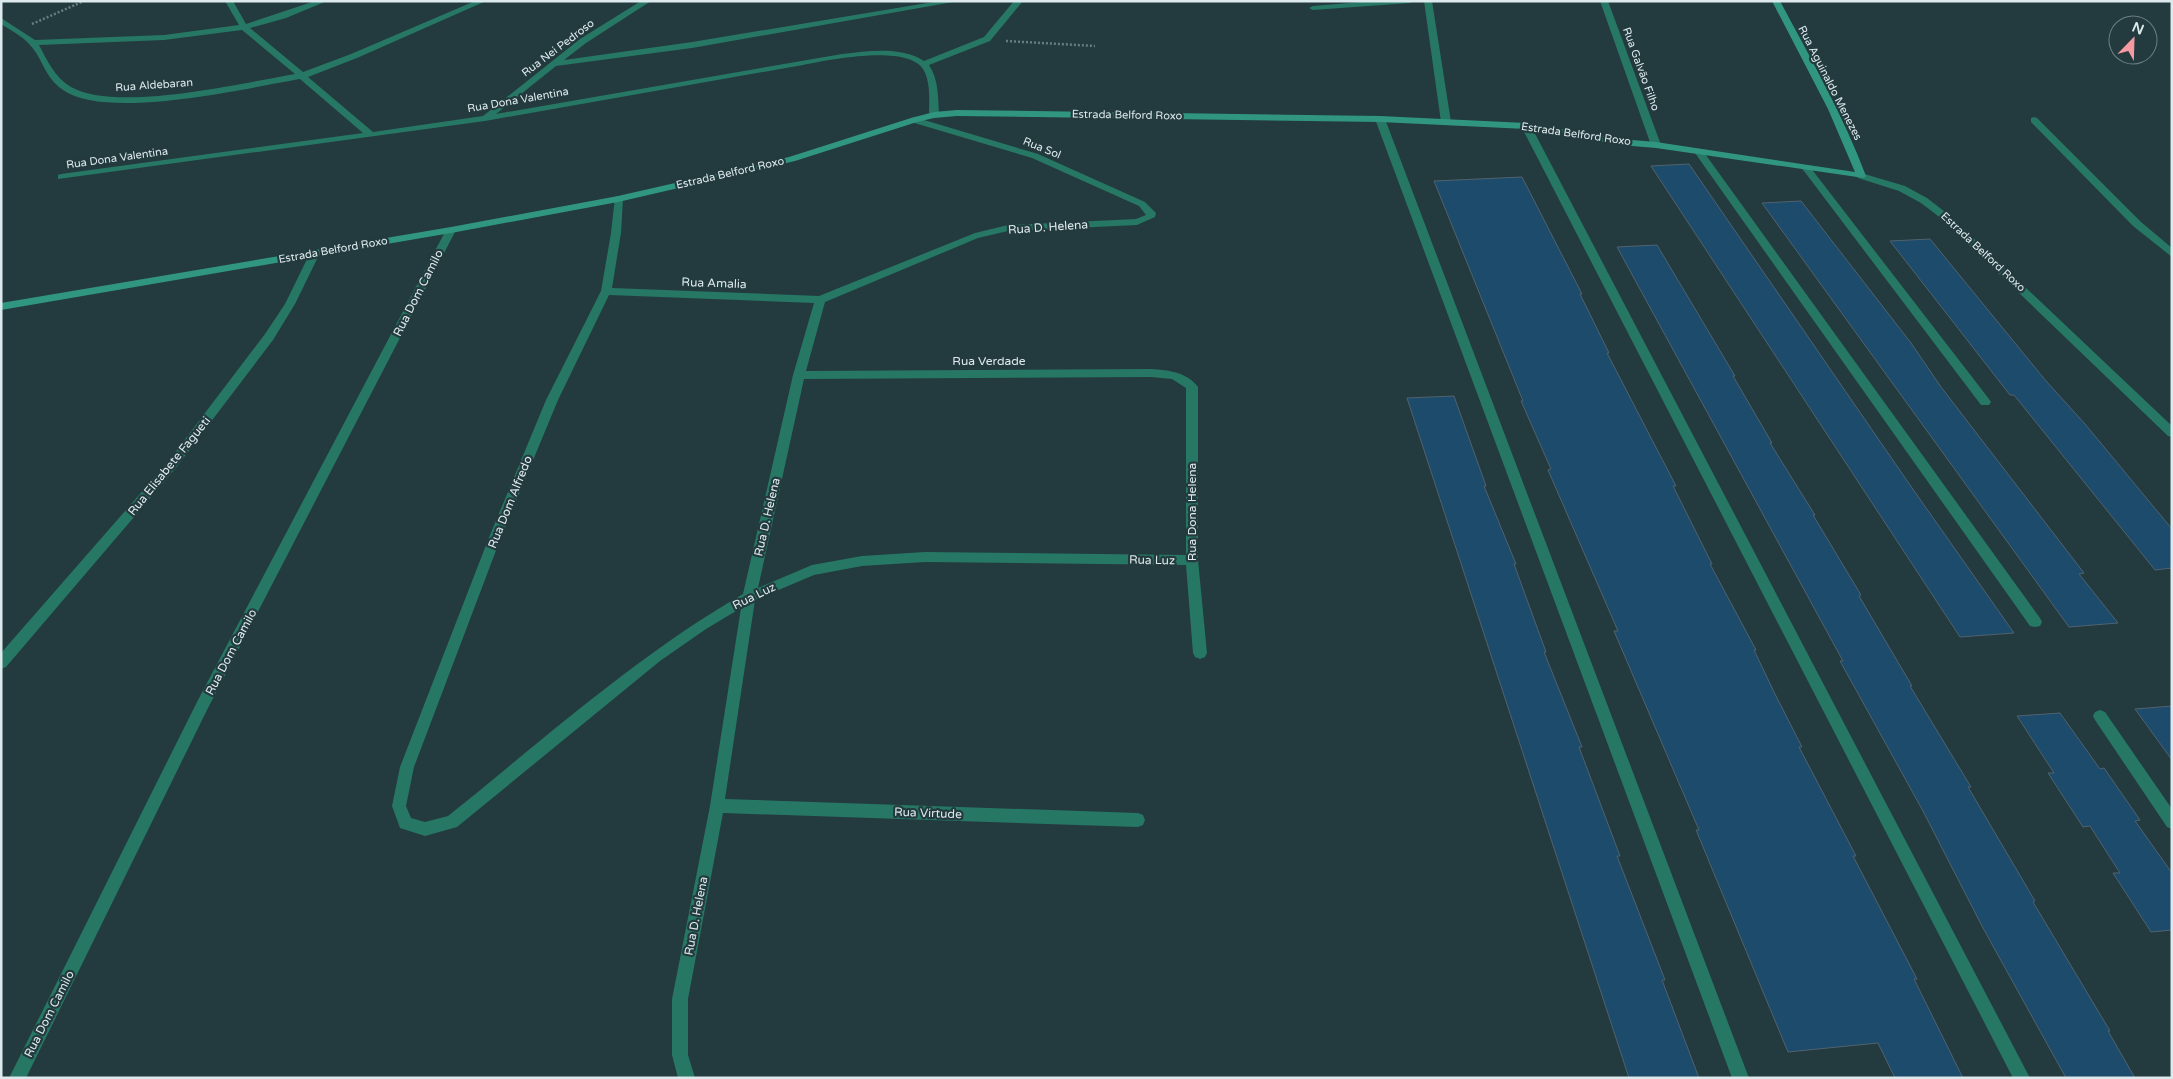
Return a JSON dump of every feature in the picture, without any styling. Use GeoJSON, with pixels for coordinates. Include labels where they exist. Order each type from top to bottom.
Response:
{"type":"FeatureCollection","features":[{"type":"Feature","properties":{"kind":"street"},"geometry":{"type":"LineString","coordinates":[[229,1],[244,27],[370,134]]}},
{"type":"Feature","properties":{"kind":"street"},"geometry":{"type":"LineString","coordinates":[[33,43],[173,36],[244,27],[323,1]]}},
{"type":"Feature","properties":{"kind":"street"},"geometry":{"type":"LineString","coordinates":[[301,76],[354,56],[482,1]]}},
{"type":"Feature","properties":{"kind":"street","name":"Rua Nei Pedroso"},"geometry":{"type":"LineString","coordinates":[[486,118],[606,25],[648,1]]}},
{"type":"Feature","properties":{"kind":"street"},"geometry":{"type":"LineString","coordinates":[[554,64],[692,45],[955,1]]}},
{"type":"Feature","properties":{"kind":"street"},"geometry":{"type":"LineString","coordinates":[[934,115],[930,72],[924,64],[987,39],[1019,1]]}},
{"type":"Feature","properties":{"kind":"street"},"geometry":{"type":"LineString","coordinates":[[1313,8],[1410,1]]}},
{"type":"Feature","properties":{"kind":"street"},"geometry":{"type":"LineString","coordinates":[[1428,1],[1446,122]]}},
{"type":"Feature","properties":{"kind":"street","name":"Rua Galvão Filho"},"geometry":{"type":"LineString","coordinates":[[1604,1],[1656,145]]}},
{"type":"Feature","properties":{"kind":"street","name":"Rua Aguinaldo Menezes"},"geometry":{"type":"LineString","coordinates":[[1776,1],[1836,115],[1861,176]]}},
{"type":"Feature","properties":{"kind":"street","name":"Rua Aldebaran"},"geometry":{"type":"LineString","coordinates":[[1,20],[33,43],[52,76],[66,89],[82,95],[103,99],[170,98],[301,76]]}},
{"type":"Feature","properties":{"kind":"street","name":"Rua Dona Valentina"},"geometry":{"type":"LineString","coordinates":[[60,177],[486,118],[688,81],[857,56],[898,56],[913,58],[924,64]]}},
{"type":"Feature","properties":{"kind":"street","name":"Estrada Belford Roxo"},"geometry":{"type":"LineString","coordinates":[[1,307],[451,230],[618,198],[792,159],[934,115],[982,112],[1380,120],[1526,126],[1620,142],[1656,145],[1861,176],[1889,182],[1910,191],[1935,207],[1958,227],[2172,433]]}},
{"type":"Feature","properties":{"kind":"street","name":"Rua Sol"},"geometry":{"type":"LineString","coordinates":[[914,120],[1035,156],[1142,204],[1151,213],[1150,217]]}},
{"type":"Feature","properties":{"kind":"street"},"geometry":{"type":"LineString","coordinates":[[1380,120],[1741,1078]]}},
{"type":"Feature","properties":{"kind":"street"},"geometry":{"type":"LineString","coordinates":[[2034,120],[2126,213],[2172,254]]}},
{"type":"Feature","properties":{"kind":"street"},"geometry":{"type":"LineString","coordinates":[[1526,126],[2022,1078]]}},
{"type":"Feature","properties":{"kind":"street"},"geometry":{"type":"LineString","coordinates":[[1700,153],[2035,622]]}},
{"type":"Feature","properties":{"kind":"street"},"geometry":{"type":"LineString","coordinates":[[1807,169],[1985,402]]}},
{"type":"Feature","properties":{"kind":"street","name":"Rua Dom Alfredo"},"geometry":{"type":"LineString","coordinates":[[399,806],[407,767],[494,540],[552,400],[606,291],[616,233],[618,198]]}},
{"type":"Feature","properties":{"kind":"street","name":"Rua D. Helena"},"geometry":{"type":"LineString","coordinates":[[687,1078],[680,1055],[680,999],[717,806],[749,597],[799,376],[820,300],[975,236],[1008,228],[1138,222],[1150,217]]}},
{"type":"Feature","properties":{"kind":"street","name":"Rua Dom Camilo"},"geometry":{"type":"LineString","coordinates":[[17,1078],[203,704],[451,230]]}},
{"type":"Feature","properties":{"kind":"street","name":"Rua Elisabete Fagueti"},"geometry":{"type":"LineString","coordinates":[[1,663],[171,466],[269,337],[290,304],[315,253]]}},
{"type":"Feature","properties":{"kind":"street","name":"Rua Amalia"},"geometry":{"type":"LineString","coordinates":[[606,291],[820,300]]}},
{"type":"Feature","properties":{"kind":"street","name":"Rua Verdade"},"geometry":{"type":"LineString","coordinates":[[799,376],[1151,373],[1179,377]]}},
{"type":"Feature","properties":{"kind":"street","name":"Rua Dona Helena"},"geometry":{"type":"LineString","coordinates":[[1179,377],[1192,387],[1192,560],[1200,653]]}},
{"type":"Feature","properties":{"kind":"street","name":"Rua Luz"},"geometry":{"type":"LineString","coordinates":[[399,806],[405,824],[425,829],[452,822],[655,658],[701,625],[749,597],[812,570],[862,561],[925,557],[1192,560]]}},
{"type":"Feature","properties":{"kind":"street"},"geometry":{"type":"LineString","coordinates":[[2100,716],[2172,822]]}},
{"type":"Feature","properties":{"kind":"street","name":"Rua Virtude"},"geometry":{"type":"LineString","coordinates":[[717,806],[1138,820]]}},
{"type":"Feature","properties":{"kind":"path"},"geometry":{"type":"LineString","coordinates":[[18,31],[84,1]]}},
{"type":"Feature","properties":{"kind":"path"},"geometry":{"type":"LineString","coordinates":[[987,39],[1095,46]]}},
{"type":"Feature","properties":{"kind":"building"},"geometry":{"type":"Polygon","coordinates":[[[1689,164],[2014,633],[1960,637],[1651,166],[1689,164]]]}},
{"type":"Feature","properties":{"kind":"building"},"geometry":{"type":"Polygon","coordinates":[[[1522,177],[1582,294],[1580,294],[1609,353],[1607,353],[1676,486],[1673,486],[1712,564],[1710,564],[1756,650],[1754,650],[1802,747],[1799,747],[1917,979],[1914,979],[1963,1078],[1895,1078],[1878,1043],[1788,1052],[1696,830],[1699,830],[1614,631],[1618,631],[1548,470],[1551,469],[1521,401],[1523,401],[1434,181],[1522,177]]]}},
{"type":"Feature","properties":{"kind":"building"},"geometry":{"type":"Polygon","coordinates":[[[1801,201],[1911,343],[1941,387],[2084,573],[2079,574],[2118,623],[2069,627],[1762,203],[1801,201]]]}},
{"type":"Feature","properties":{"kind":"building"},"geometry":{"type":"Polygon","coordinates":[[[1930,239],[2046,381],[2085,424],[2172,529],[2172,568],[2155,570],[2014,395],[2010,395],[1890,241],[1930,239]]]}},
{"type":"Feature","properties":{"kind":"building"},"geometry":{"type":"Polygon","coordinates":[[[1657,245],[1735,376],[1733,376],[1772,443],[1770,443],[1815,515],[1813,515],[1861,595],[1859,596],[1912,686],[1910,686],[1971,787],[1968,787],[2035,901],[2033,902],[2110,1031],[2108,1031],[2135,1078],[2066,1078],[1840,661],[1843,661],[1617,247],[1657,245]]]}},
{"type":"Feature","properties":{"kind":"building"},"geometry":{"type":"Polygon","coordinates":[[[1454,396],[1486,486],[1484,486],[1516,564],[1514,564],[1546,652],[1544,652],[1582,747],[1579,747],[1620,856],[1617,856],[1665,980],[1662,980],[1699,1078],[1629,1078],[1407,398],[1454,396]]]}},
{"type":"Feature","properties":{"kind":"building"},"geometry":{"type":"Polygon","coordinates":[[[2172,706],[2172,760],[2135,709],[2172,706]]]}},
{"type":"Feature","properties":{"kind":"building"},"geometry":{"type":"Polygon","coordinates":[[[2060,713],[2100,769],[2104,768],[2140,820],[2135,821],[2172,873],[2172,930],[2151,932],[2113,873],[2120,873],[2090,826],[2083,827],[2048,773],[2054,773],[2017,716],[2060,713]]]}}]}
